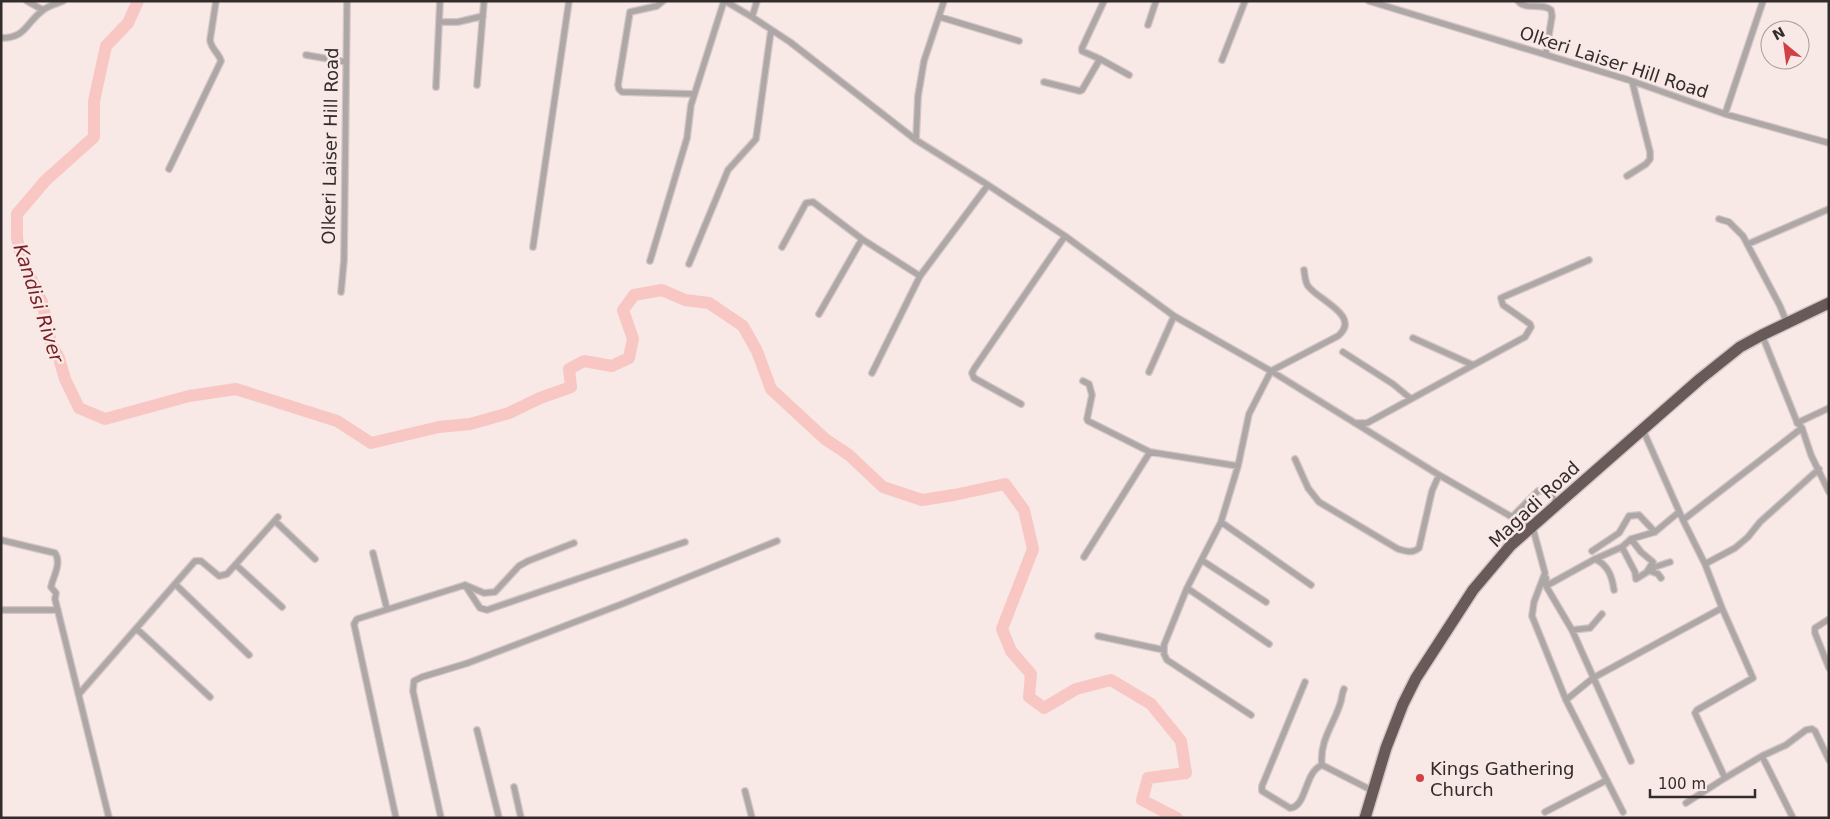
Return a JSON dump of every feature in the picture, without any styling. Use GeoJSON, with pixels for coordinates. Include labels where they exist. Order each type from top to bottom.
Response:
{"type":"FeatureCollection","features":[{"type":"Feature","properties":{"kind":"highway","name":"Magadi Road"},"geometry":{"type":"LineString","coordinates":[[1365,818],[1386,748],[1402,704],[1416,678],[1473,590],[1512,545],[1532,525],[1642,429],[1700,379],[1740,348],[1762,334],[1829,303]]}},
{"type":"Feature","properties":{"kind":"street"},"geometry":{"type":"LineString","coordinates":[[27,1],[43,10]]}},
{"type":"Feature","properties":{"kind":"street"},"geometry":{"type":"LineString","coordinates":[[1,38],[20,35],[43,10],[63,1]]}},
{"type":"Feature","properties":{"kind":"street"},"geometry":{"type":"LineString","coordinates":[[169,169],[221,61],[220,56],[210,45],[216,1]]}},
{"type":"Feature","properties":{"kind":"street","name":"Olkeri Laiser Hill Road"},"geometry":{"type":"LineString","coordinates":[[342,292],[347,1]]}},
{"type":"Feature","properties":{"kind":"street"},"geometry":{"type":"LineString","coordinates":[[436,87],[440,1]]}},
{"type":"Feature","properties":{"kind":"street"},"geometry":{"type":"LineString","coordinates":[[477,85],[484,1]]}},
{"type":"Feature","properties":{"kind":"street"},"geometry":{"type":"LineString","coordinates":[[533,247],[569,1]]}},
{"type":"Feature","properties":{"kind":"street"},"geometry":{"type":"LineString","coordinates":[[662,1],[657,6],[630,12],[618,85],[619,89],[622,92],[632,93],[694,94]]}},
{"type":"Feature","properties":{"kind":"street"},"geometry":{"type":"LineString","coordinates":[[650,261],[687,138],[694,94],[725,1],[752,16],[790,42],[916,140],[1064,236],[1174,316],[1270,371],[1440,475],[1512,516],[1532,525],[1545,573],[1546,586],[1572,630],[1631,761]]}},
{"type":"Feature","properties":{"kind":"street"},"geometry":{"type":"LineString","coordinates":[[752,16],[757,1]]}},
{"type":"Feature","properties":{"kind":"street"},"geometry":{"type":"LineString","coordinates":[[916,140],[918,96],[923,70],[944,1]]}},
{"type":"Feature","properties":{"kind":"street"},"geometry":{"type":"LineString","coordinates":[[1104,1],[1082,51],[1129,75]]}},
{"type":"Feature","properties":{"kind":"street"},"geometry":{"type":"LineString","coordinates":[[1148,25],[1156,1]]}},
{"type":"Feature","properties":{"kind":"street"},"geometry":{"type":"LineString","coordinates":[[1222,60],[1244,1]]}},
{"type":"Feature","properties":{"kind":"street","name":"Olkeri Laiser Hill Road"},"geometry":{"type":"LineString","coordinates":[[1369,1],[1391,4],[1632,81],[1725,114],[1829,144]]}},
{"type":"Feature","properties":{"kind":"street"},"geometry":{"type":"LineString","coordinates":[[1518,1],[1524,6],[1548,7],[1552,10],[1546,54]]}},
{"type":"Feature","properties":{"kind":"street"},"geometry":{"type":"LineString","coordinates":[[1725,114],[1763,1]]}},
{"type":"Feature","properties":{"kind":"street"},"geometry":{"type":"LineString","coordinates":[[440,22],[458,22],[483,16]]}},
{"type":"Feature","properties":{"kind":"street"},"geometry":{"type":"LineString","coordinates":[[940,17],[1020,41]]}},
{"type":"Feature","properties":{"kind":"street"},"geometry":{"type":"LineString","coordinates":[[689,264],[728,170],[756,139],[771,30]]}},
{"type":"Feature","properties":{"kind":"street"},"geometry":{"type":"LineString","coordinates":[[306,55],[346,62]]}},
{"type":"Feature","properties":{"kind":"street"},"geometry":{"type":"LineString","coordinates":[[1044,82],[1080,91],[1100,59]]}},
{"type":"Feature","properties":{"kind":"street"},"geometry":{"type":"LineString","coordinates":[[1627,176],[1646,164],[1650,159],[1650,152],[1632,81]]}},
{"type":"Feature","properties":{"kind":"street"},"geometry":{"type":"LineString","coordinates":[[872,373],[920,276],[988,185]]}},
{"type":"Feature","properties":{"kind":"street"},"geometry":{"type":"LineString","coordinates":[[782,247],[806,203],[813,202],[862,239],[920,276]]}},
{"type":"Feature","properties":{"kind":"street"},"geometry":{"type":"LineString","coordinates":[[1748,244],[1829,209]]}},
{"type":"Feature","properties":{"kind":"street"},"geometry":{"type":"LineString","coordinates":[[1719,219],[1729,222],[1743,236],[1787,323]]}},
{"type":"Feature","properties":{"kind":"street"},"geometry":{"type":"LineString","coordinates":[[1021,404],[974,378],[972,373],[1064,236]]}},
{"type":"Feature","properties":{"kind":"street"},"geometry":{"type":"LineString","coordinates":[[819,314],[862,239]]}},
{"type":"Feature","properties":{"kind":"street"},"geometry":{"type":"LineString","coordinates":[[1355,423],[1367,423],[1525,337],[1531,327],[1530,324],[1503,306],[1502,298],[1589,260]]}},
{"type":"Feature","properties":{"kind":"street"},"geometry":{"type":"LineString","coordinates":[[1250,715],[1167,660],[1164,645],[1187,588],[1203,561],[1221,522],[1238,466],[1249,414],[1270,371],[1338,336],[1344,328],[1342,314],[1317,296],[1308,286],[1304,270]]}},
{"type":"Feature","properties":{"kind":"street"},"geometry":{"type":"LineString","coordinates":[[1149,372],[1174,316]]}},
{"type":"Feature","properties":{"kind":"street"},"geometry":{"type":"LineString","coordinates":[[1762,334],[1797,423],[1802,428],[1811,455],[1829,492]]}},
{"type":"Feature","properties":{"kind":"street"},"geometry":{"type":"LineString","coordinates":[[1413,338],[1473,365]]}},
{"type":"Feature","properties":{"kind":"street"},"geometry":{"type":"LineString","coordinates":[[1343,352],[1393,384],[1410,398]]}},
{"type":"Feature","properties":{"kind":"street"},"geometry":{"type":"LineString","coordinates":[[1083,381],[1089,384],[1092,395],[1087,420],[1150,452],[1238,466]]}},
{"type":"Feature","properties":{"kind":"street"},"geometry":{"type":"LineString","coordinates":[[1797,423],[1829,408]]}},
{"type":"Feature","properties":{"kind":"street"},"geometry":{"type":"LineString","coordinates":[[1683,520],[1802,428]]}},
{"type":"Feature","properties":{"kind":"street"},"geometry":{"type":"LineString","coordinates":[[1642,429],[1679,512],[1705,564],[1753,678],[1697,710],[1695,714],[1725,778]]}},
{"type":"Feature","properties":{"kind":"street"},"geometry":{"type":"LineString","coordinates":[[1084,557],[1150,452]]}},
{"type":"Feature","properties":{"kind":"street"},"geometry":{"type":"LineString","coordinates":[[1295,459],[1312,494],[1319,502],[1398,549],[1409,552],[1414,552],[1419,548],[1432,491],[1440,475]]}},
{"type":"Feature","properties":{"kind":"street"},"geometry":{"type":"LineString","coordinates":[[1705,564],[1735,548],[1748,537],[1760,522],[1819,469]]}},
{"type":"Feature","properties":{"kind":"street"},"geometry":{"type":"LineString","coordinates":[[1512,516],[1538,491],[1546,492],[1557,503]]}},
{"type":"Feature","properties":{"kind":"street"},"geometry":{"type":"LineString","coordinates":[[1546,586],[1595,559],[1622,547],[1630,540],[1655,532],[1679,512]]}},
{"type":"Feature","properties":{"kind":"street"},"geometry":{"type":"LineString","coordinates":[[1592,551],[1619,533],[1629,516],[1635,514],[1639,515],[1655,532]]}},
{"type":"Feature","properties":{"kind":"street"},"geometry":{"type":"LineString","coordinates":[[79,694],[196,562],[201,562],[219,576],[227,574],[277,519],[315,559]]}},
{"type":"Feature","properties":{"kind":"street"},"geometry":{"type":"LineString","coordinates":[[1221,522],[1311,585]]}},
{"type":"Feature","properties":{"kind":"street"},"geometry":{"type":"LineString","coordinates":[[1619,533],[1630,540],[1653,562],[1648,570]]}},
{"type":"Feature","properties":{"kind":"street"},"geometry":{"type":"LineString","coordinates":[[1,540],[55,553],[58,556],[51,588],[56,593],[58,610],[108,818]]}},
{"type":"Feature","properties":{"kind":"street"},"geometry":{"type":"LineString","coordinates":[[465,585],[480,608],[487,610],[685,542]]}},
{"type":"Feature","properties":{"kind":"street"},"geometry":{"type":"LineString","coordinates":[[441,818],[412,691],[414,681],[477,660],[777,542]]}},
{"type":"Feature","properties":{"kind":"street"},"geometry":{"type":"LineString","coordinates":[[396,818],[354,624],[356,619],[465,585],[484,593],[495,592],[519,566],[574,543]]}},
{"type":"Feature","properties":{"kind":"street"},"geometry":{"type":"LineString","coordinates":[[1622,547],[1635,572],[1636,578],[1648,570],[1670,562]]}},
{"type":"Feature","properties":{"kind":"street"},"geometry":{"type":"LineString","coordinates":[[373,553],[387,609]]}},
{"type":"Feature","properties":{"kind":"street"},"geometry":{"type":"LineString","coordinates":[[1595,559],[1603,563],[1611,574],[1614,590]]}},
{"type":"Feature","properties":{"kind":"street"},"geometry":{"type":"LineString","coordinates":[[1203,561],[1266,602]]}},
{"type":"Feature","properties":{"kind":"street"},"geometry":{"type":"LineString","coordinates":[[236,565],[282,607]]}},
{"type":"Feature","properties":{"kind":"street"},"geometry":{"type":"LineString","coordinates":[[1648,570],[1658,574],[1661,578]]}},
{"type":"Feature","properties":{"kind":"street"},"geometry":{"type":"LineString","coordinates":[[1545,573],[1534,602],[1532,616],[1566,700],[1623,812]]}},
{"type":"Feature","properties":{"kind":"street"},"geometry":{"type":"LineString","coordinates":[[175,584],[249,655]]}},
{"type":"Feature","properties":{"kind":"street"},"geometry":{"type":"LineString","coordinates":[[1187,588],[1269,644]]}},
{"type":"Feature","properties":{"kind":"street"},"geometry":{"type":"LineString","coordinates":[[1566,700],[1593,678],[1722,608]]}},
{"type":"Feature","properties":{"kind":"street"},"geometry":{"type":"LineString","coordinates":[[1,610],[58,610]]}},
{"type":"Feature","properties":{"kind":"street"},"geometry":{"type":"LineString","coordinates":[[1572,630],[1590,628],[1602,614]]}},
{"type":"Feature","properties":{"kind":"street"},"geometry":{"type":"LineString","coordinates":[[1829,619],[1816,628],[1816,633],[1829,668]]}},
{"type":"Feature","properties":{"kind":"street"},"geometry":{"type":"LineString","coordinates":[[137,629],[210,697]]}},
{"type":"Feature","properties":{"kind":"street"},"geometry":{"type":"LineString","coordinates":[[1098,636],[1164,650]]}},
{"type":"Feature","properties":{"kind":"street"},"geometry":{"type":"LineString","coordinates":[[1304,682],[1261,790],[1290,808],[1294,808],[1299,805],[1311,774],[1316,767],[1322,765],[1373,791]]}},
{"type":"Feature","properties":{"kind":"street"},"geometry":{"type":"LineString","coordinates":[[1322,765],[1321,755],[1324,738],[1341,701],[1344,689]]}},
{"type":"Feature","properties":{"kind":"street"},"geometry":{"type":"LineString","coordinates":[[1686,804],[1762,756],[1786,746],[1806,730],[1812,729],[1815,731],[1829,760]]}},
{"type":"Feature","properties":{"kind":"street"},"geometry":{"type":"LineString","coordinates":[[477,730],[499,818]]}},
{"type":"Feature","properties":{"kind":"street"},"geometry":{"type":"LineString","coordinates":[[1762,756],[1793,818]]}},
{"type":"Feature","properties":{"kind":"street"},"geometry":{"type":"LineString","coordinates":[[1545,812],[1607,780]]}},
{"type":"Feature","properties":{"kind":"street"},"geometry":{"type":"LineString","coordinates":[[514,787],[521,818]]}},
{"type":"Feature","properties":{"kind":"street"},"geometry":{"type":"LineString","coordinates":[[745,791],[752,818]]}},
{"type":"Feature","properties":{"kind":"waterway","name":"Kandisi River"},"geometry":{"type":"LineString","coordinates":[[138,1],[128,23],[106,46],[94,101],[94,137],[45,181],[17,214],[17,238],[21,257],[42,302],[51,343],[79,408],[105,419],[189,396],[236,389],[337,421],[371,443],[439,427],[470,424],[509,413],[540,398],[571,387],[569,369],[584,361],[612,366],[629,358],[633,339],[623,310],[634,295],[662,290],[685,300],[709,303],[743,326],[757,351],[771,389],[825,439],[849,455],[883,487],[922,500],[1005,484],[1024,510],[1033,549],[1002,629],[1011,651],[1031,674],[1029,697],[1044,708],[1076,689],[1111,680],[1151,704],[1181,741],[1186,773],[1148,778],[1142,800],[1177,818]]}},
{"type":"Feature","properties":{"kind":"place","name":"Kings Gathering Church"},"geometry":{"type":"Point","coordinates":[1420,778]}}]}
